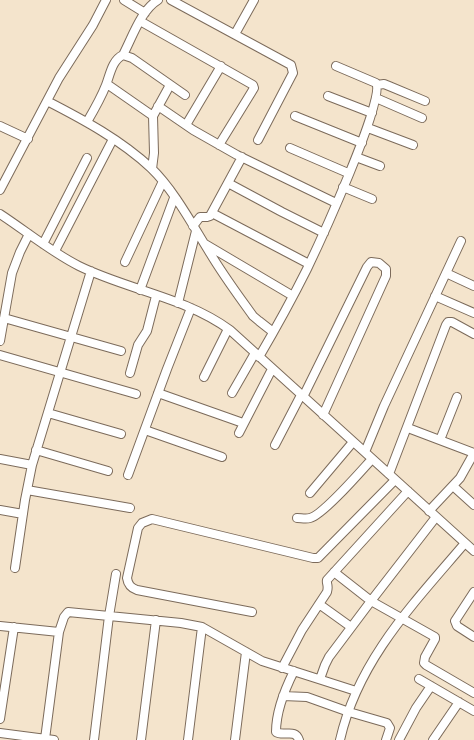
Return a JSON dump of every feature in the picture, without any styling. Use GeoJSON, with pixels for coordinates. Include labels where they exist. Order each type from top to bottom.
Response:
{"type":"FeatureCollection","features":[{"type":"Feature","properties":{"kind":"street"},"geometry":{"type":"LineString","coordinates":[[0,190],[59,78],[93,25],[106,0]]}},
{"type":"Feature","properties":{"kind":"street"},"geometry":{"type":"LineString","coordinates":[[124,0],[145,13]]}},
{"type":"Feature","properties":{"kind":"street"},"geometry":{"type":"LineString","coordinates":[[87,122],[107,84],[110,73],[120,56],[123,55],[140,21],[152,3],[158,0]]}},
{"type":"Feature","properties":{"kind":"street"},"geometry":{"type":"LineString","coordinates":[[171,0],[289,64],[292,68],[293,73],[258,140]]}},
{"type":"Feature","properties":{"kind":"street"},"geometry":{"type":"LineString","coordinates":[[235,34],[254,0]]}},
{"type":"Feature","properties":{"kind":"street"},"geometry":{"type":"LineString","coordinates":[[140,21],[253,84],[254,88],[219,145]]}},
{"type":"Feature","properties":{"kind":"street"},"geometry":{"type":"LineString","coordinates":[[123,55],[132,58],[185,95]]}},
{"type":"Feature","properties":{"kind":"street"},"geometry":{"type":"LineString","coordinates":[[186,125],[221,66]]}},
{"type":"Feature","properties":{"kind":"street"},"geometry":{"type":"LineString","coordinates":[[336,66],[377,85],[384,84],[425,101]]}},
{"type":"Feature","properties":{"kind":"street"},"geometry":{"type":"LineString","coordinates":[[107,84],[153,116]]}},
{"type":"Feature","properties":{"kind":"street"},"geometry":{"type":"LineString","coordinates":[[152,169],[154,153],[153,116],[170,85]]}},
{"type":"Feature","properties":{"kind":"street"},"geometry":{"type":"LineString","coordinates":[[232,393],[273,332],[293,296],[324,233],[368,128],[376,98],[378,88],[377,85]]}},
{"type":"Feature","properties":{"kind":"street"},"geometry":{"type":"LineString","coordinates":[[328,96],[372,114]]}},
{"type":"Feature","properties":{"kind":"street"},"geometry":{"type":"LineString","coordinates":[[376,98],[422,118]]}},
{"type":"Feature","properties":{"kind":"street"},"geometry":{"type":"LineString","coordinates":[[48,101],[87,122],[127,147],[152,169],[163,181],[222,273],[253,316],[273,332]]}},
{"type":"Feature","properties":{"kind":"street"},"geometry":{"type":"LineString","coordinates":[[158,106],[219,145],[336,204]]}},
{"type":"Feature","properties":{"kind":"street"},"geometry":{"type":"LineString","coordinates":[[295,116],[362,143]]}},
{"type":"Feature","properties":{"kind":"street"},"geometry":{"type":"LineString","coordinates":[[0,126],[28,139]]}},
{"type":"Feature","properties":{"kind":"street"},"geometry":{"type":"LineString","coordinates":[[368,128],[413,145]]}},
{"type":"Feature","properties":{"kind":"street"},"geometry":{"type":"LineString","coordinates":[[55,251],[113,139]]}},
{"type":"Feature","properties":{"kind":"street"},"geometry":{"type":"LineString","coordinates":[[290,148],[348,173]]}},
{"type":"Feature","properties":{"kind":"street"},"geometry":{"type":"LineString","coordinates":[[178,303],[194,228],[200,216],[207,217],[212,213],[242,157]]}},
{"type":"Feature","properties":{"kind":"street"},"geometry":{"type":"LineString","coordinates":[[356,157],[380,166]]}},
{"type":"Feature","properties":{"kind":"street"},"geometry":{"type":"LineString","coordinates":[[43,244],[87,158]]}},
{"type":"Feature","properties":{"kind":"street"},"geometry":{"type":"LineString","coordinates":[[125,262],[163,181]]}},
{"type":"Feature","properties":{"kind":"street"},"geometry":{"type":"LineString","coordinates":[[228,183],[324,233]]}},
{"type":"Feature","properties":{"kind":"street"},"geometry":{"type":"LineString","coordinates":[[343,187],[372,199]]}},
{"type":"Feature","properties":{"kind":"street"},"geometry":{"type":"LineString","coordinates":[[140,290],[174,198]]}},
{"type":"Feature","properties":{"kind":"street"},"geometry":{"type":"LineString","coordinates":[[212,213],[309,264]]}},
{"type":"Feature","properties":{"kind":"street"},"geometry":{"type":"LineString","coordinates":[[1,216],[78,266],[191,308],[217,320],[474,551]]}},
{"type":"Feature","properties":{"kind":"street"},"geometry":{"type":"LineString","coordinates":[[0,341],[12,273],[17,258],[29,234]]}},
{"type":"Feature","properties":{"kind":"street"},"geometry":{"type":"LineString","coordinates":[[365,452],[384,406],[461,242]]}},
{"type":"Feature","properties":{"kind":"street"},"geometry":{"type":"LineString","coordinates":[[204,244],[293,296]]}},
{"type":"Feature","properties":{"kind":"street"},"geometry":{"type":"LineString","coordinates":[[275,445],[302,396],[367,267],[371,262],[379,263],[386,269],[386,276],[323,415]]}},
{"type":"Feature","properties":{"kind":"street"},"geometry":{"type":"LineString","coordinates":[[15,568],[32,465],[91,271]]}},
{"type":"Feature","properties":{"kind":"street"},"geometry":{"type":"LineString","coordinates":[[446,273],[474,286]]}},
{"type":"Feature","properties":{"kind":"street"},"geometry":{"type":"LineString","coordinates":[[130,373],[138,345],[146,332],[156,296]]}},
{"type":"Feature","properties":{"kind":"street"},"geometry":{"type":"LineString","coordinates":[[435,296],[474,313]]}},
{"type":"Feature","properties":{"kind":"street"},"geometry":{"type":"LineString","coordinates":[[128,475],[191,308]]}},
{"type":"Feature","properties":{"kind":"street"},"geometry":{"type":"LineString","coordinates":[[4,318],[122,350]]}},
{"type":"Feature","properties":{"kind":"street"},"geometry":{"type":"LineString","coordinates":[[252,612],[131,588],[127,578],[138,528],[142,523],[152,519],[318,558],[392,477],[408,428],[448,322],[452,322],[474,334]]}},
{"type":"Feature","properties":{"kind":"street"},"geometry":{"type":"LineString","coordinates":[[204,377],[228,329]]}},
{"type":"Feature","properties":{"kind":"street"},"geometry":{"type":"LineString","coordinates":[[0,355],[136,394]]}},
{"type":"Feature","properties":{"kind":"street"},"geometry":{"type":"LineString","coordinates":[[239,433],[272,368]]}},
{"type":"Feature","properties":{"kind":"street"},"geometry":{"type":"LineString","coordinates":[[158,393],[243,423]]}},
{"type":"Feature","properties":{"kind":"street"},"geometry":{"type":"LineString","coordinates":[[440,440],[457,397]]}},
{"type":"Feature","properties":{"kind":"street"},"geometry":{"type":"LineString","coordinates":[[48,413],[121,434]]}},
{"type":"Feature","properties":{"kind":"street"},"geometry":{"type":"LineString","coordinates":[[408,428],[474,453],[464,472],[453,486],[429,510]]}},
{"type":"Feature","properties":{"kind":"street"},"geometry":{"type":"LineString","coordinates":[[146,430],[222,457]]}},
{"type":"Feature","properties":{"kind":"street"},"geometry":{"type":"LineString","coordinates":[[310,493],[354,442]]}},
{"type":"Feature","properties":{"kind":"street"},"geometry":{"type":"LineString","coordinates":[[36,450],[108,471]]}},
{"type":"Feature","properties":{"kind":"street"},"geometry":{"type":"LineString","coordinates":[[0,459],[32,465]]}},
{"type":"Feature","properties":{"kind":"street"},"geometry":{"type":"LineString","coordinates":[[297,518],[310,518],[316,516],[372,459]]}},
{"type":"Feature","properties":{"kind":"street"},"geometry":{"type":"LineString","coordinates":[[453,486],[474,505]]}},
{"type":"Feature","properties":{"kind":"street"},"geometry":{"type":"LineString","coordinates":[[27,490],[130,508]]}},
{"type":"Feature","properties":{"kind":"street"},"geometry":{"type":"LineString","coordinates":[[282,668],[302,630],[328,587],[328,580],[408,492]]}},
{"type":"Feature","properties":{"kind":"street"},"geometry":{"type":"LineString","coordinates":[[0,510],[23,514]]}},
{"type":"Feature","properties":{"kind":"street"},"geometry":{"type":"LineString","coordinates":[[320,679],[329,657],[436,517]]}},
{"type":"Feature","properties":{"kind":"street"},"geometry":{"type":"LineString","coordinates":[[340,740],[356,690],[372,660],[401,619],[466,543]]}},
{"type":"Feature","properties":{"kind":"street"},"geometry":{"type":"LineString","coordinates":[[334,572],[371,601],[435,637],[424,660],[426,665],[474,693]]}},
{"type":"Feature","properties":{"kind":"street"},"geometry":{"type":"LineString","coordinates":[[94,740],[109,616],[116,574]]}},
{"type":"Feature","properties":{"kind":"street"},"geometry":{"type":"LineString","coordinates":[[474,592],[455,621],[457,626],[474,637]]}},
{"type":"Feature","properties":{"kind":"street"},"geometry":{"type":"LineString","coordinates":[[319,604],[351,627]]}},
{"type":"Feature","properties":{"kind":"street"},"geometry":{"type":"LineString","coordinates":[[45,739],[58,632],[64,617],[68,612],[156,620],[202,627],[212,631],[262,661],[356,690]]}},
{"type":"Feature","properties":{"kind":"street"},"geometry":{"type":"LineString","coordinates":[[141,740],[156,620]]}},
{"type":"Feature","properties":{"kind":"street"},"geometry":{"type":"LineString","coordinates":[[0,626],[58,632]]}},
{"type":"Feature","properties":{"kind":"street"},"geometry":{"type":"LineString","coordinates":[[0,719],[14,627]]}},
{"type":"Feature","properties":{"kind":"street"},"geometry":{"type":"LineString","coordinates":[[188,740],[202,627]]}},
{"type":"Feature","properties":{"kind":"street"},"geometry":{"type":"LineString","coordinates":[[235,740],[246,652]]}},
{"type":"Feature","properties":{"kind":"street"},"geometry":{"type":"LineString","coordinates":[[294,671],[279,710],[276,732],[281,734],[293,733],[299,740]]}},
{"type":"Feature","properties":{"kind":"street"},"geometry":{"type":"LineString","coordinates":[[419,679],[474,711]]}},
{"type":"Feature","properties":{"kind":"street"},"geometry":{"type":"LineString","coordinates":[[400,740],[416,708],[431,686]]}},
{"type":"Feature","properties":{"kind":"street"},"geometry":{"type":"LineString","coordinates":[[284,696],[307,697],[349,712],[387,723],[390,728],[386,740]]}},
{"type":"Feature","properties":{"kind":"street"},"geometry":{"type":"LineString","coordinates":[[433,740],[459,702]]}},
{"type":"Feature","properties":{"kind":"street"},"geometry":{"type":"LineString","coordinates":[[0,733],[54,740]]}}]}
